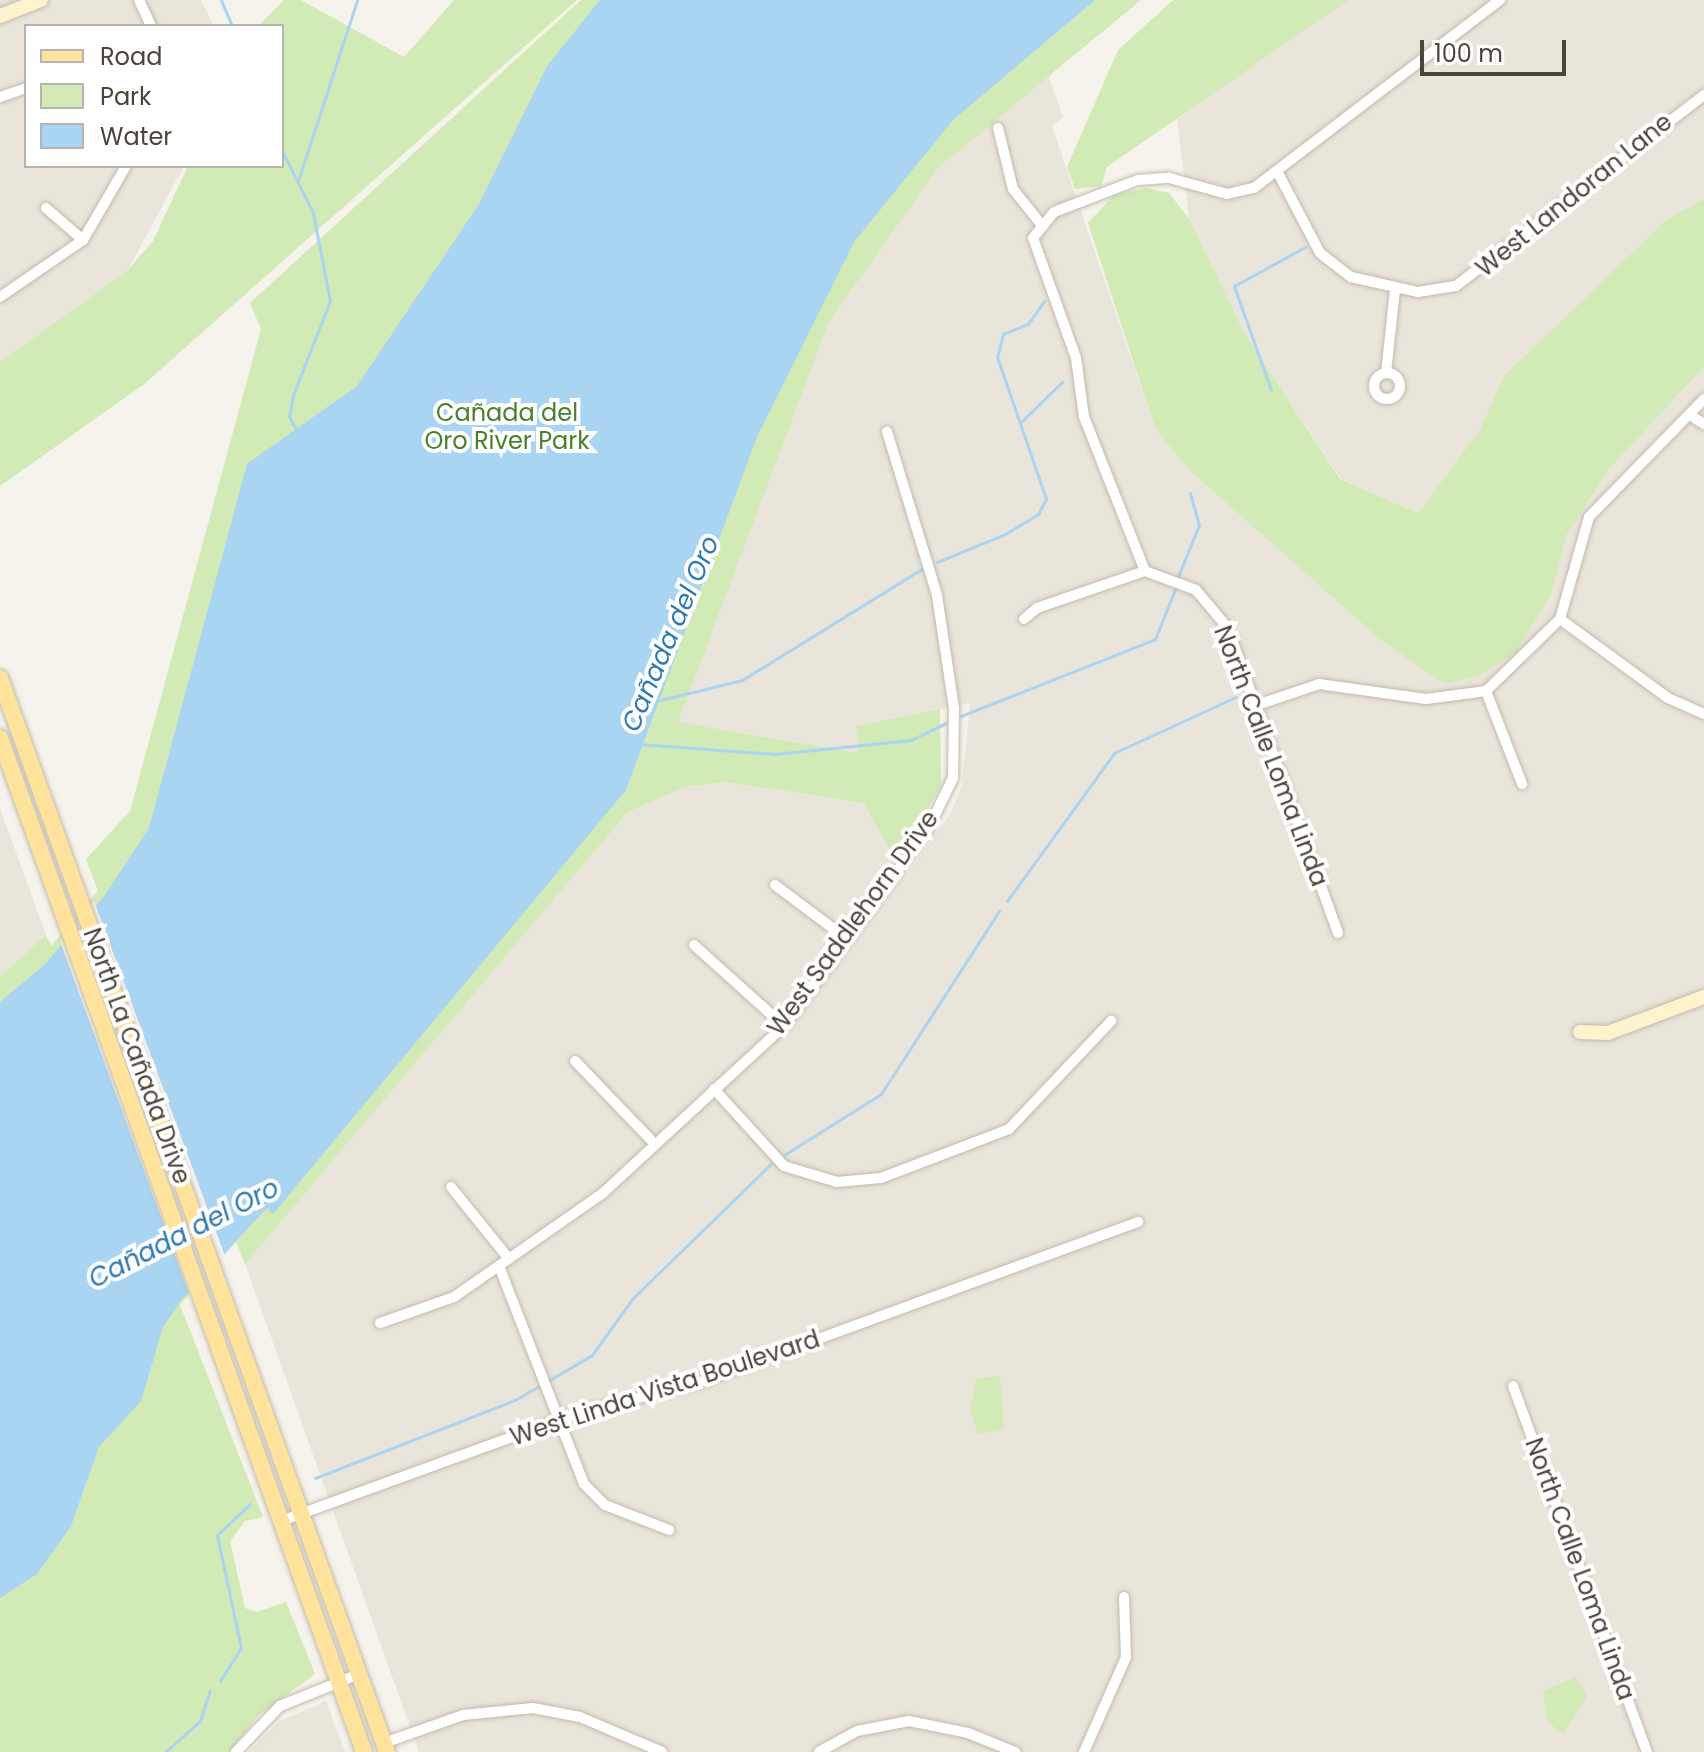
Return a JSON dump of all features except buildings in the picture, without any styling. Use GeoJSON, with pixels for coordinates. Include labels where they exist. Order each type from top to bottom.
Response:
{"type":"FeatureCollection","features":[{"type":"Feature","properties":{"kind":"main road","name":"North La Cañada Drive"},"geometry":{"type":"LineString","coordinates":[[0,678],[385,1748]]}},
{"type":"Feature","properties":{"kind":"main road","name":"North La Cañada Drive"},"geometry":{"type":"LineString","coordinates":[[1,746],[364,1752]]}},
{"type":"Feature","properties":{"kind":"street"},"geometry":{"type":"LineString","coordinates":[[0,16],[41,0]]}},
{"type":"Feature","properties":{"kind":"street"},"geometry":{"type":"LineString","coordinates":[[139,0],[150,24]]}},
{"type":"Feature","properties":{"kind":"street"},"geometry":{"type":"LineString","coordinates":[[1024,619],[1037,608],[1145,571],[1084,417],[1060,305],[1034,257],[1040,223],[1080,198],[1138,180],[1169,178],[1227,194],[1278,173],[1500,0]]}},
{"type":"Feature","properties":{"kind":"street"},"geometry":{"type":"LineString","coordinates":[[0,97],[24,89]]}},
{"type":"Feature","properties":{"kind":"street","name":"West Landoran Lane"},"geometry":{"type":"LineString","coordinates":[[1278,173],[1320,253],[1351,277],[1395,290],[1456,286],[1487,267],[1625,150],[1704,95]]}},
{"type":"Feature","properties":{"kind":"street"},"geometry":{"type":"LineString","coordinates":[[998,128],[1013,189],[1040,223]]}},
{"type":"Feature","properties":{"kind":"street"},"geometry":{"type":"LineString","coordinates":[[0,297],[83,240],[125,168]]}},
{"type":"Feature","properties":{"kind":"street"},"geometry":{"type":"LineString","coordinates":[[46,208],[83,240]]}},
{"type":"Feature","properties":{"kind":"street"},"geometry":{"type":"LineString","coordinates":[[1386,373],[1395,290]]}},
{"type":"Feature","properties":{"kind":"street"},"geometry":{"type":"LineString","coordinates":[[1257,705],[1319,684],[1426,699],[1486,691],[1560,619],[1589,517],[1704,399]]}},
{"type":"Feature","properties":{"kind":"street"},"geometry":{"type":"LineString","coordinates":[[1690,415],[1704,424]]}},
{"type":"Feature","properties":{"kind":"street","name":"West Saddlehorn Drive"},"geometry":{"type":"LineString","coordinates":[[380,1323],[454,1297],[603,1193],[784,1026],[928,829],[953,778],[954,708],[937,597],[887,431]]}},
{"type":"Feature","properties":{"kind":"street","name":"North Calle Loma Linda"},"geometry":{"type":"LineString","coordinates":[[1145,571],[1196,590],[1227,627],[1338,933]]}},
{"type":"Feature","properties":{"kind":"street"},"geometry":{"type":"LineString","coordinates":[[1560,619],[1668,698],[1704,714]]}},
{"type":"Feature","properties":{"kind":"street"},"geometry":{"type":"LineString","coordinates":[[1486,691],[1522,784]]}},
{"type":"Feature","properties":{"kind":"street"},"geometry":{"type":"LineString","coordinates":[[1,746],[23,742]]}},
{"type":"Feature","properties":{"kind":"street"},"geometry":{"type":"LineString","coordinates":[[775,885],[847,939]]}},
{"type":"Feature","properties":{"kind":"street"},"geometry":{"type":"LineString","coordinates":[[694,945],[784,1026]]}},
{"type":"Feature","properties":{"kind":"street"},"geometry":{"type":"LineString","coordinates":[[1580,1032],[1608,1033],[1704,997]]}},
{"type":"Feature","properties":{"kind":"street"},"geometry":{"type":"LineString","coordinates":[[714,1089],[784,1166],[837,1182],[881,1178],[1009,1129],[1111,1021]]}},
{"type":"Feature","properties":{"kind":"street"},"geometry":{"type":"LineString","coordinates":[[575,1061],[655,1144]]}},
{"type":"Feature","properties":{"kind":"street"},"geometry":{"type":"LineString","coordinates":[[451,1187],[509,1259]]}},
{"type":"Feature","properties":{"kind":"street","name":"West Linda Vista Boulevard"},"geometry":{"type":"LineString","coordinates":[[281,1521],[558,1420],[698,1383],[1139,1222]]}},
{"type":"Feature","properties":{"kind":"street"},"geometry":{"type":"LineString","coordinates":[[499,1266],[558,1420],[593,1495],[669,1530]]}},
{"type":"Feature","properties":{"kind":"street","name":"North Calle Loma Linda"},"geometry":{"type":"LineString","coordinates":[[1513,1386],[1647,1752]]}},
{"type":"Feature","properties":{"kind":"street"},"geometry":{"type":"LineString","coordinates":[[1084,1752],[1126,1657],[1124,1597]]}},
{"type":"Feature","properties":{"kind":"street"},"geometry":{"type":"LineString","coordinates":[[236,1752],[269,1713],[359,1674]]}},
{"type":"Feature","properties":{"kind":"street"},"geometry":{"type":"LineString","coordinates":[[385,1748],[463,1715],[533,1708],[580,1717],[662,1752]]}},
{"type":"Feature","properties":{"kind":"street"},"geometry":{"type":"LineString","coordinates":[[819,1752],[857,1731],[909,1721],[968,1733],[1015,1752]]}},
{"type":"Feature","properties":{"kind":"shaded area"},"geometry":{"type":"Polygon","coordinates":[[[0,0],[201,0],[213,24],[24,24],[24,168],[183,168],[127,271],[0,362],[0,0]]]}},
{"type":"Feature","properties":{"kind":"shaded area"},"geometry":{"type":"Polygon","coordinates":[[[1344,0],[1704,0],[1704,199],[1667,219],[1504,376],[1479,431],[1418,513],[1341,479],[1244,332],[1189,219],[1177,119],[1344,0]]]}},
{"type":"Feature","properties":{"kind":"shaded area"},"geometry":{"type":"Polygon","coordinates":[[[1048,75],[1063,117],[1052,126],[1155,428],[1189,470],[1382,641],[1444,684],[1551,595],[1566,536],[1610,468],[1704,367],[1704,1752],[419,1752],[245,1264],[628,812],[685,787],[725,782],[864,803],[907,874],[950,814],[962,785],[970,703],[857,726],[859,753],[677,722],[829,322],[939,167],[1048,75]]]}},
{"type":"Feature","properties":{"kind":"shaded area"},"geometry":{"type":"Polygon","coordinates":[[[0,808],[46,935],[0,977],[0,808]]]}},
{"type":"Feature","properties":{"kind":"shaded area"},"geometry":{"type":"Polygon","coordinates":[[[326,1701],[345,1752],[248,1752],[280,1721],[326,1701]]]}},
{"type":"Feature","properties":{"kind":"green space"},"geometry":{"type":"Polygon","coordinates":[[[284,0],[301,0],[404,57],[454,0],[577,0],[143,385],[0,486],[0,362],[127,271],[153,241],[187,168],[284,168],[284,24],[260,24],[284,0]]]}},
{"type":"Feature","properties":{"kind":"green space","name":"Cañada del Oro River Park"},"geometry":{"type":"Polygon","coordinates":[[[581,0],[1141,0],[939,167],[829,322],[678,722],[859,753],[856,726],[940,709],[941,785],[897,863],[864,803],[725,782],[685,787],[628,812],[245,1264],[236,1242],[180,1305],[263,1517],[245,1521],[230,1541],[245,1608],[257,1612],[286,1602],[315,1674],[259,1715],[229,1752],[0,1752],[0,977],[46,935],[51,946],[98,891],[86,859],[130,811],[261,329],[250,303],[581,0]]]}},
{"type":"Feature","properties":{"kind":"green space"},"geometry":{"type":"Polygon","coordinates":[[[1173,0],[1348,0],[1107,167],[1101,186],[1075,189],[1067,167],[1118,50],[1173,0]]]}},
{"type":"Feature","properties":{"kind":"green space"},"geometry":{"type":"Polygon","coordinates":[[[1146,188],[1169,193],[1189,219],[1244,332],[1340,479],[1418,513],[1479,431],[1504,376],[1667,219],[1704,199],[1704,367],[1610,468],[1566,536],[1551,595],[1515,653],[1478,676],[1444,684],[1382,641],[1189,470],[1155,428],[1088,223],[1114,195],[1146,188]]]}},
{"type":"Feature","properties":{"kind":"green space"},"geometry":{"type":"Polygon","coordinates":[[[1000,1376],[1004,1430],[978,1434],[970,1409],[976,1379],[1000,1376]]]}},
{"type":"Feature","properties":{"kind":"green space"},"geometry":{"type":"Polygon","coordinates":[[[1576,1677],[1588,1696],[1563,1734],[1548,1722],[1543,1691],[1576,1677]]]}},
{"type":"Feature","properties":{"kind":"water","name":"Cañada del Oro River Park"},"geometry":{"type":"Polygon","coordinates":[[[600,0],[1095,0],[953,120],[854,242],[757,437],[626,790],[273,1214],[267,1208],[182,1299],[163,1327],[141,1401],[99,1447],[71,1526],[37,1574],[0,1598],[0,1002],[44,965],[105,895],[149,828],[247,464],[357,386],[479,204],[547,66],[600,0]]]}},
{"type":"Feature","properties":{"kind":"pier"},"geometry":{"type":"Polygon","coordinates":[[[94,901],[225,1256],[190,1296],[60,941],[94,901]]]}},
{"type":"Feature","properties":{"kind":"waterway"},"geometry":{"type":"LineString","coordinates":[[221,0],[231,24]]}},
{"type":"Feature","properties":{"kind":"waterway"},"geometry":{"type":"LineString","coordinates":[[298,181],[357,0]]}},
{"type":"Feature","properties":{"kind":"waterway"},"geometry":{"type":"LineString","coordinates":[[284,155],[313,213],[330,301],[293,395],[289,417],[297,431]]}},
{"type":"Feature","properties":{"kind":"waterway"},"geometry":{"type":"LineString","coordinates":[[1271,390],[1234,286],[1305,247]]}},
{"type":"Feature","properties":{"kind":"waterway"},"geometry":{"type":"LineString","coordinates":[[937,562],[1005,534],[1038,514],[1046,499],[997,357],[1003,334],[1028,324],[1044,301]]}},
{"type":"Feature","properties":{"kind":"waterway"},"geometry":{"type":"LineString","coordinates":[[1022,421],[1062,382]]}},
{"type":"Feature","properties":{"kind":"waterway"},"geometry":{"type":"LineString","coordinates":[[1177,579],[1199,525],[1190,493]]}},
{"type":"Feature","properties":{"kind":"waterway","name":"Cañada del Oro"},"geometry":{"type":"LineString","coordinates":[[652,702],[742,680],[922,569]]}},
{"type":"Feature","properties":{"kind":"waterway"},"geometry":{"type":"LineString","coordinates":[[961,716],[1155,639],[1176,587]]}},
{"type":"Feature","properties":{"kind":"waterway"},"geometry":{"type":"LineString","coordinates":[[1007,901],[1114,753],[1236,697]]}},
{"type":"Feature","properties":{"kind":"waterway","name":"Cañada del Oro"},"geometry":{"type":"LineString","coordinates":[[638,744],[775,754],[911,740],[946,723]]}},
{"type":"Feature","properties":{"kind":"waterway"},"geometry":{"type":"LineString","coordinates":[[784,1155],[881,1094],[999,911]]}},
{"type":"Feature","properties":{"kind":"waterway"},"geometry":{"type":"LineString","coordinates":[[315,1478],[515,1400],[592,1355],[633,1298],[771,1164]]}},
{"type":"Feature","properties":{"kind":"waterway"},"geometry":{"type":"LineString","coordinates":[[220,1681],[241,1648],[217,1535],[250,1504]]}},
{"type":"Feature","properties":{"kind":"waterway"},"geometry":{"type":"LineString","coordinates":[[165,1752],[200,1721],[210,1691]]}}]}
